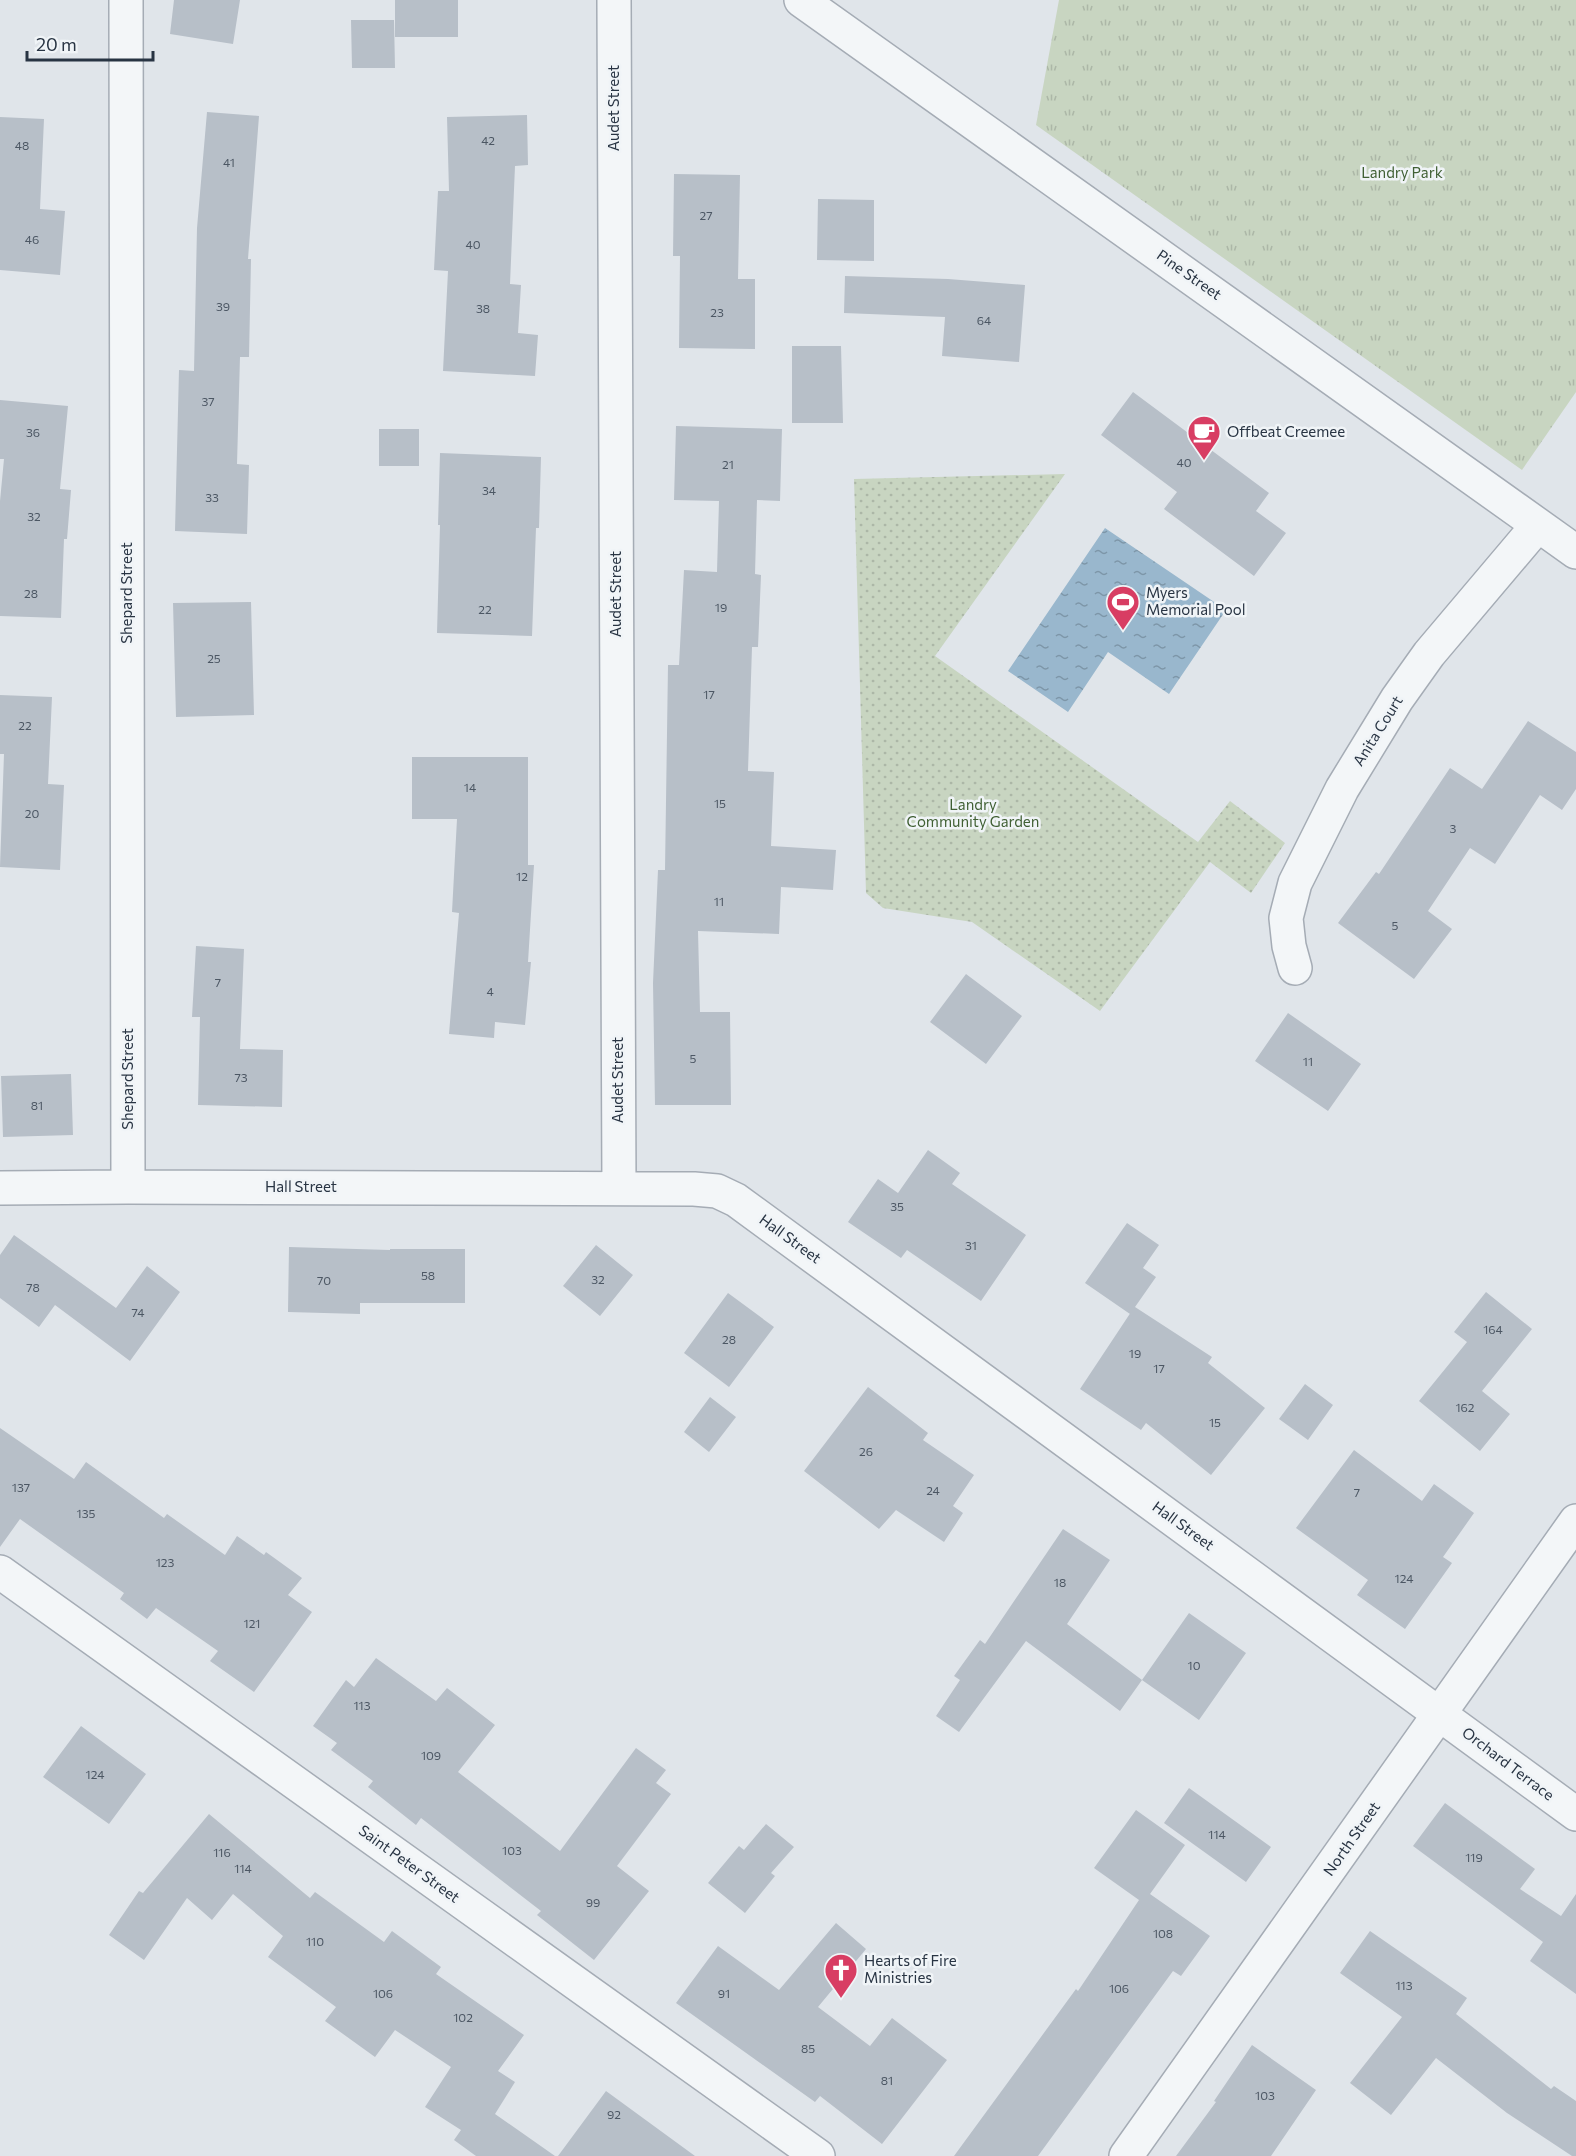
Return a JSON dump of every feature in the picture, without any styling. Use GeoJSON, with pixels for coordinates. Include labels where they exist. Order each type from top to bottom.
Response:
{"type":"FeatureCollection","features":[{"type":"Feature","properties":{"kind":"street","name":"Shepard Street"},"geometry":{"type":"LineString","coordinates":[[126,0],[128,1187]]}},
{"type":"Feature","properties":{"kind":"street","name":"Audet Street"},"geometry":{"type":"LineString","coordinates":[[614,0],[619,1188]]}},
{"type":"Feature","properties":{"kind":"street","name":"Pine Street"},"geometry":{"type":"LineString","coordinates":[[801,0],[1576,552]]}},
{"type":"Feature","properties":{"kind":"street","name":"Anita Court"},"geometry":{"type":"LineString","coordinates":[[1295,968],[1289,946],[1286,918],[1295,884],[1342,789],[1397,699],[1429,654],[1538,525]]}},
{"type":"Feature","properties":{"kind":"street","name":"Hall Street"},"geometry":{"type":"LineString","coordinates":[[0,1188],[619,1188],[717,1191],[736,1200],[1440,1714]]}},
{"type":"Feature","properties":{"kind":"street","name":"North Street"},"geometry":{"type":"LineString","coordinates":[[1126,2156],[1576,1521]]}},
{"type":"Feature","properties":{"kind":"street","name":"Saint Peter Street"},"geometry":{"type":"LineString","coordinates":[[0,1572],[818,2156]]}},
{"type":"Feature","properties":{"kind":"street","name":"Orchard Terrace"},"geometry":{"type":"LineString","coordinates":[[1440,1714],[1576,1814]]}},
{"type":"Feature","properties":{"kind":"green space","name":"Landry Park"},"geometry":{"type":"Polygon","coordinates":[[[1059,0],[1576,0],[1576,392],[1522,470],[1036,125],[1059,0]]]}},
{"type":"Feature","properties":{"kind":"green space","name":"Landry Community Garden"},"geometry":{"type":"Polygon","coordinates":[[[1065,474],[935,656],[1198,842],[1230,801],[1285,843],[1251,893],[1210,862],[1100,1011],[972,922],[883,908],[866,893],[854,479],[1065,474]]]}},
{"type":"Feature","properties":{"kind":"water","name":"Myers Memorial Pool"},"geometry":{"type":"Polygon","coordinates":[[[1105,528],[1226,610],[1169,694],[1108,652],[1068,712],[1008,671],[1105,528]]]}},
{"type":"Feature","properties":{"kind":"building"},"geometry":{"type":"Polygon","coordinates":[[[174,0],[240,0],[233,44],[170,34],[174,0]]]}},
{"type":"Feature","properties":{"kind":"building"},"geometry":{"type":"Polygon","coordinates":[[[395,0],[458,0],[458,37],[395,37],[395,0]]]}},
{"type":"Feature","properties":{"kind":"building"},"geometry":{"type":"Polygon","coordinates":[[[351,20],[394,20],[395,68],[352,68],[351,20]]]}},
{"type":"Feature","properties":{"kind":"building"},"geometry":{"type":"Polygon","coordinates":[[[207,112],[259,116],[248,259],[251,259],[249,357],[240,357],[237,464],[249,465],[247,534],[175,531],[179,370],[194,371],[197,228],[207,112]]]}},
{"type":"Feature","properties":{"kind":"building"},"geometry":{"type":"Polygon","coordinates":[[[527,115],[528,165],[515,166],[510,284],[521,285],[518,333],[538,335],[535,376],[443,371],[448,271],[434,270],[438,191],[449,191],[447,117],[527,115]]]}},
{"type":"Feature","properties":{"kind":"building"},"geometry":{"type":"Polygon","coordinates":[[[0,117],[44,119],[40,209],[65,211],[60,275],[0,270],[0,117]]]}},
{"type":"Feature","properties":{"kind":"building"},"geometry":{"type":"Polygon","coordinates":[[[674,174],[740,175],[738,279],[755,279],[755,349],[679,348],[680,256],[673,256],[674,174]]]}},
{"type":"Feature","properties":{"kind":"building"},"geometry":{"type":"Polygon","coordinates":[[[818,199],[874,200],[874,261],[817,260],[818,199]]]}},
{"type":"Feature","properties":{"kind":"building"},"geometry":{"type":"Polygon","coordinates":[[[845,276],[948,279],[1025,285],[1019,362],[942,356],[945,317],[844,313],[845,276]]]}},
{"type":"Feature","properties":{"kind":"building"},"geometry":{"type":"Polygon","coordinates":[[[792,346],[841,346],[843,423],[792,423],[792,346]]]}},
{"type":"Feature","properties":{"kind":"building","name":"Myers Memorial Pool"},"geometry":{"type":"Polygon","coordinates":[[[1133,392],[1269,493],[1256,511],[1286,533],[1254,576],[1164,509],[1177,492],[1101,435],[1133,392]]]}},
{"type":"Feature","properties":{"kind":"building"},"geometry":{"type":"Polygon","coordinates":[[[0,400],[68,406],[60,489],[71,490],[67,539],[64,539],[61,618],[0,616],[0,501],[4,459],[0,459],[0,400]]]}},
{"type":"Feature","properties":{"kind":"building"},"geometry":{"type":"Polygon","coordinates":[[[676,426],[782,429],[780,501],[757,500],[755,574],[761,575],[758,647],[752,647],[748,771],[774,772],[771,846],[836,850],[833,890],[781,887],[779,934],[698,931],[700,1012],[730,1012],[731,1105],[655,1105],[653,983],[658,870],[665,870],[668,665],[679,665],[684,570],[717,572],[719,501],[674,500],[676,426]]]}},
{"type":"Feature","properties":{"kind":"building"},"geometry":{"type":"Polygon","coordinates":[[[379,429],[419,429],[419,466],[379,466],[379,429]]]}},
{"type":"Feature","properties":{"kind":"building"},"geometry":{"type":"Polygon","coordinates":[[[440,453],[541,457],[532,636],[437,633],[440,453]]]}},
{"type":"Feature","properties":{"kind":"building"},"geometry":{"type":"Polygon","coordinates":[[[251,602],[254,715],[176,717],[173,603],[251,602]]]}},
{"type":"Feature","properties":{"kind":"building"},"geometry":{"type":"Polygon","coordinates":[[[0,695],[52,697],[48,784],[64,785],[60,870],[0,867],[4,754],[0,754],[0,695]]]}},
{"type":"Feature","properties":{"kind":"building"},"geometry":{"type":"Polygon","coordinates":[[[1528,721],[1576,752],[1576,789],[1562,810],[1540,795],[1495,864],[1470,848],[1428,911],[1452,929],[1414,979],[1338,923],[1376,872],[1379,874],[1450,768],[1482,789],[1528,721]]]}},
{"type":"Feature","properties":{"kind":"building"},"geometry":{"type":"Polygon","coordinates":[[[412,757],[528,757],[528,865],[534,865],[528,962],[531,962],[525,1025],[495,1022],[494,1038],[449,1034],[459,913],[452,912],[457,819],[412,819],[412,757]]]}},
{"type":"Feature","properties":{"kind":"building"},"geometry":{"type":"Polygon","coordinates":[[[196,946],[244,949],[240,1049],[283,1050],[282,1107],[198,1105],[200,1017],[192,1017],[196,946]]]}},
{"type":"Feature","properties":{"kind":"building"},"geometry":{"type":"Polygon","coordinates":[[[966,974],[1022,1016],[986,1064],[930,1022],[966,974]]]}},
{"type":"Feature","properties":{"kind":"building"},"geometry":{"type":"Polygon","coordinates":[[[1288,1013],[1361,1064],[1328,1111],[1255,1061],[1288,1013]]]}},
{"type":"Feature","properties":{"kind":"building"},"geometry":{"type":"Polygon","coordinates":[[[71,1074],[73,1135],[3,1137],[1,1076],[71,1074]]]}},
{"type":"Feature","properties":{"kind":"building"},"geometry":{"type":"Polygon","coordinates":[[[928,1150],[960,1173],[952,1184],[1026,1235],[981,1301],[907,1250],[901,1258],[848,1222],[878,1179],[898,1193],[928,1150]]]}},
{"type":"Feature","properties":{"kind":"building"},"geometry":{"type":"Polygon","coordinates":[[[1127,1223],[1159,1245],[1143,1268],[1156,1277],[1135,1307],[1212,1357],[1208,1363],[1265,1408],[1211,1475],[1146,1423],[1141,1430],[1080,1389],[1130,1314],[1085,1283],[1127,1223]]]}},
{"type":"Feature","properties":{"kind":"building"},"geometry":{"type":"Polygon","coordinates":[[[14,1235],[116,1308],[147,1266],[180,1292],[130,1361],[55,1305],[39,1327],[0,1298],[0,1255],[14,1235]]]}},
{"type":"Feature","properties":{"kind":"building"},"geometry":{"type":"Polygon","coordinates":[[[596,1245],[633,1275],[600,1316],[563,1286],[596,1245]]]}},
{"type":"Feature","properties":{"kind":"building"},"geometry":{"type":"Polygon","coordinates":[[[289,1247],[390,1250],[465,1249],[465,1303],[360,1303],[360,1314],[288,1312],[289,1247]]]}},
{"type":"Feature","properties":{"kind":"building"},"geometry":{"type":"Polygon","coordinates":[[[1486,1292],[1532,1329],[1482,1391],[1510,1414],[1480,1451],[1419,1401],[1467,1342],[1454,1332],[1486,1292]]]}},
{"type":"Feature","properties":{"kind":"building"},"geometry":{"type":"Polygon","coordinates":[[[728,1293],[774,1327],[729,1387],[684,1353],[728,1293]]]}},
{"type":"Feature","properties":{"kind":"building"},"geometry":{"type":"Polygon","coordinates":[[[1305,1384],[1333,1405],[1308,1440],[1279,1419],[1305,1384]]]}},
{"type":"Feature","properties":{"kind":"building"},"geometry":{"type":"Polygon","coordinates":[[[868,1387],[928,1433],[923,1440],[974,1475],[953,1506],[963,1513],[944,1542],[896,1510],[879,1529],[804,1471],[868,1387]]]}},
{"type":"Feature","properties":{"kind":"building"},"geometry":{"type":"Polygon","coordinates":[[[710,1397],[736,1417],[709,1452],[684,1432],[710,1397]]]}},
{"type":"Feature","properties":{"kind":"building"},"geometry":{"type":"Polygon","coordinates":[[[0,1428],[74,1479],[86,1462],[164,1518],[167,1514],[225,1555],[237,1536],[264,1555],[266,1552],[302,1578],[288,1595],[312,1612],[254,1692],[210,1661],[218,1651],[156,1608],[147,1619],[120,1599],[124,1593],[20,1519],[0,1547],[0,1428]]]}},
{"type":"Feature","properties":{"kind":"building"},"geometry":{"type":"Polygon","coordinates":[[[1354,1450],[1422,1501],[1434,1484],[1474,1513],[1443,1557],[1452,1563],[1405,1629],[1357,1595],[1368,1580],[1296,1528],[1354,1450]]]}},
{"type":"Feature","properties":{"kind":"building"},"geometry":{"type":"Polygon","coordinates":[[[1063,1529],[1110,1560],[1067,1624],[1142,1680],[1120,1711],[1026,1641],[959,1732],[936,1716],[960,1680],[954,1676],[980,1640],[985,1644],[1063,1529]]]}},
{"type":"Feature","properties":{"kind":"building"},"geometry":{"type":"Polygon","coordinates":[[[1189,1613],[1246,1653],[1199,1720],[1142,1680],[1189,1613]]]}},
{"type":"Feature","properties":{"kind":"building"},"geometry":{"type":"Polygon","coordinates":[[[376,1658],[436,1701],[447,1688],[495,1725],[458,1772],[560,1851],[636,1748],[666,1770],[656,1783],[671,1794],[617,1866],[649,1891],[594,1960],[537,1915],[541,1911],[421,1818],[416,1825],[368,1787],[373,1781],[331,1750],[337,1743],[313,1726],[346,1680],[354,1687],[376,1658]]]}},
{"type":"Feature","properties":{"kind":"building"},"geometry":{"type":"Polygon","coordinates":[[[81,1726],[146,1774],[109,1824],[43,1777],[81,1726]]]}},
{"type":"Feature","properties":{"kind":"building"},"geometry":{"type":"Polygon","coordinates":[[[1189,1788],[1271,1847],[1246,1882],[1164,1823],[1189,1788]]]}},
{"type":"Feature","properties":{"kind":"building"},"geometry":{"type":"Polygon","coordinates":[[[1445,1803],[1535,1869],[1520,1889],[1561,1916],[1576,1894],[1576,1994],[1530,1961],[1543,1942],[1413,1846],[1445,1803]]]}},
{"type":"Feature","properties":{"kind":"building"},"geometry":{"type":"Polygon","coordinates":[[[1136,1810],[1185,1845],[1150,1894],[1210,1936],[1181,1976],[1173,1971],[1038,2156],[954,2156],[1076,1989],[1078,1991],[1139,1900],[1094,1868],[1136,1810]]]}},
{"type":"Feature","properties":{"kind":"building"},"geometry":{"type":"Polygon","coordinates":[[[209,1814],[310,1898],[315,1892],[384,1942],[392,1931],[441,1967],[436,1974],[524,2035],[498,2071],[515,2082],[495,2114],[555,2156],[476,2156],[454,2140],[461,2130],[425,2107],[451,2067],[395,2030],[375,2057],[325,2021],[336,2007],[268,1957],[283,1936],[233,1894],[212,1920],[187,1898],[144,1960],[109,1935],[139,1891],[143,1893],[209,1814]]]}},
{"type":"Feature","properties":{"kind":"building"},"geometry":{"type":"Polygon","coordinates":[[[766,1824],[794,1847],[771,1873],[775,1876],[745,1913],[708,1883],[739,1846],[744,1850],[766,1824]]]}},
{"type":"Feature","properties":{"kind":"building"},"geometry":{"type":"Polygon","coordinates":[[[836,1923],[866,1949],[818,2007],[870,2046],[892,2018],[947,2060],[882,2144],[820,2096],[815,2102],[676,2003],[718,1946],[779,1990],[836,1923]]]}},
{"type":"Feature","properties":{"kind":"building"},"geometry":{"type":"Polygon","coordinates":[[[1370,1931],[1467,1998],[1456,2014],[1551,2089],[1554,2086],[1576,2101],[1576,2156],[1572,2156],[1507,2113],[1436,2058],[1391,2115],[1350,2083],[1402,2017],[1340,1973],[1370,1931]]]}},
{"type":"Feature","properties":{"kind":"building"},"geometry":{"type":"Polygon","coordinates":[[[1252,2045],[1316,2090],[1271,2156],[1176,2156],[1216,2102],[1214,2101],[1252,2045]]]}},
{"type":"Feature","properties":{"kind":"building"},"geometry":{"type":"Polygon","coordinates":[[[606,2091],[695,2156],[558,2156],[606,2091]]]}},
{"type":"Feature","properties":{"kind":"place","name":"Offbeat Creemee"},"geometry":{"type":"Point","coordinates":[1204,461]}},
{"type":"Feature","properties":{"kind":"place","name":"Myers Memorial Pool"},"geometry":{"type":"Point","coordinates":[1123,631]}},
{"type":"Feature","properties":{"kind":"place","name":"Hearts of Fire Ministries"},"geometry":{"type":"Point","coordinates":[841,1999]}}]}
